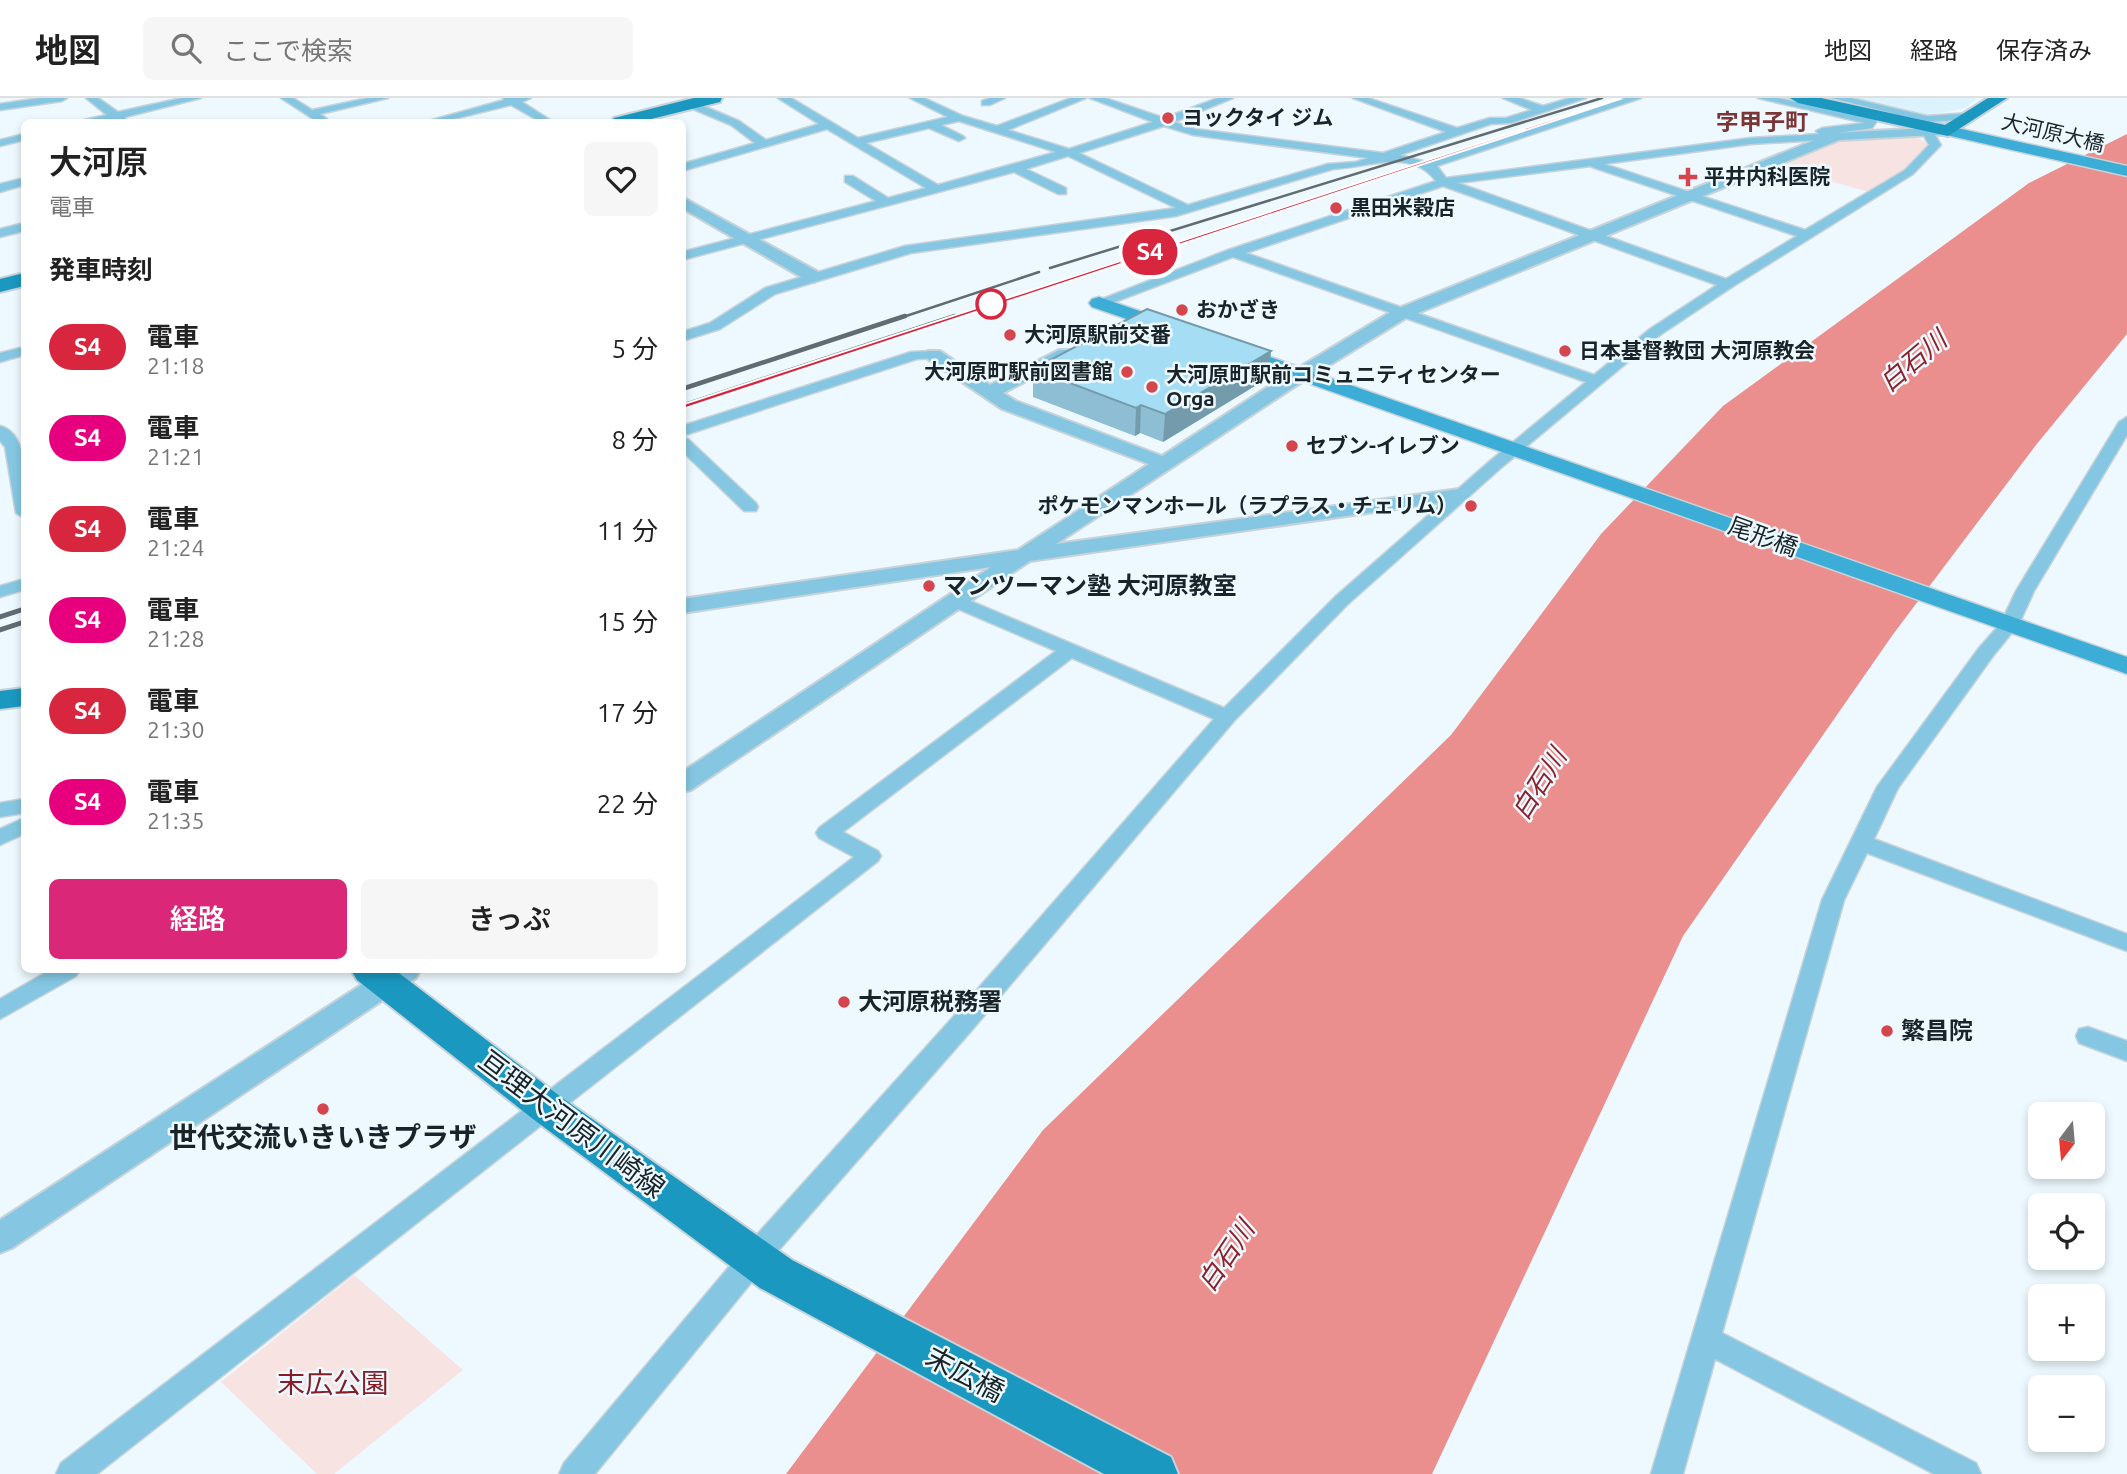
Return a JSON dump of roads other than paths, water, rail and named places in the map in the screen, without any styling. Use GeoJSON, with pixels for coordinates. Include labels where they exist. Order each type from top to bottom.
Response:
{"type":"FeatureCollection","features":[{"type":"Feature","properties":{"kind":"main road"},"geometry":{"type":"LineString","coordinates":[[632,119],[714,98]]}},
{"type":"Feature","properties":{"kind":"main road"},"geometry":{"type":"LineString","coordinates":[[1798,98],[1948,131],[1999,98]]}},
{"type":"Feature","properties":{"kind":"main road","name":"大河原大橋"},"geometry":{"type":"LineString","coordinates":[[1948,131],[2127,171]]}},
{"type":"Feature","properties":{"kind":"main road"},"geometry":{"type":"LineString","coordinates":[[0,286],[21,280]]}},
{"type":"Feature","properties":{"kind":"main road"},"geometry":{"type":"LineString","coordinates":[[1099,303],[1188,334]]}},
{"type":"Feature","properties":{"kind":"main road","name":"尾形橋"},"geometry":{"type":"LineString","coordinates":[[1214,343],[2127,666]]}},
{"type":"Feature","properties":{"kind":"main road"},"geometry":{"type":"LineString","coordinates":[[0,701],[21,698]]}},
{"type":"Feature","properties":{"kind":"main road","name":"亘理大河原川崎線"},"geometry":{"type":"LineString","coordinates":[[387,974],[547,1108],[765,1266]]}},
{"type":"Feature","properties":{"kind":"main road","name":"末広橋"},"geometry":{"type":"LineString","coordinates":[[765,1266],[1153,1474]]}},
{"type":"Feature","properties":{"kind":"street"},"geometry":{"type":"LineString","coordinates":[[0,105],[33,98]]}},
{"type":"Feature","properties":{"kind":"street"},"geometry":{"type":"LineString","coordinates":[[0,105],[62,98]]}},
{"type":"Feature","properties":{"kind":"street"},"geometry":{"type":"LineString","coordinates":[[91,98],[120,119],[195,98]]}},
{"type":"Feature","properties":{"kind":"street"},"geometry":{"type":"LineString","coordinates":[[286,98],[320,119]]}},
{"type":"Feature","properties":{"kind":"street"},"geometry":{"type":"LineString","coordinates":[[311,114],[383,98]]}},
{"type":"Feature","properties":{"kind":"street"},"geometry":{"type":"LineString","coordinates":[[441,119],[509,100],[526,98]]}},
{"type":"Feature","properties":{"kind":"street"},"geometry":{"type":"LineString","coordinates":[[783,98],[934,188]]}},
{"type":"Feature","properties":{"kind":"street"},"geometry":{"type":"LineString","coordinates":[[915,98],[959,118],[1070,153],[1187,209]]}},
{"type":"Feature","properties":{"kind":"street"},"geometry":{"type":"LineString","coordinates":[[986,103],[1000,98]]}},
{"type":"Feature","properties":{"kind":"street"},"geometry":{"type":"LineString","coordinates":[[998,130],[1082,98]]}},
{"type":"Feature","properties":{"kind":"street"},"geometry":{"type":"LineString","coordinates":[[1095,98],[1203,133],[1391,155],[1432,168],[1443,182],[1727,284]]}},
{"type":"Feature","properties":{"kind":"street"},"geometry":{"type":"LineString","coordinates":[[686,255],[1070,153],[1166,123],[1228,98]]}},
{"type":"Feature","properties":{"kind":"street"},"geometry":{"type":"LineString","coordinates":[[1358,98],[1458,132]]}},
{"type":"Feature","properties":{"kind":"street"},"geometry":{"type":"LineString","coordinates":[[1507,98],[1544,110]]}},
{"type":"Feature","properties":{"kind":"street"},"geometry":{"type":"LineString","coordinates":[[686,336],[715,326],[770,291],[910,249],[1187,209],[1332,166],[1357,165],[1490,121],[1507,121],[1581,98]]}},
{"type":"Feature","properties":{"kind":"street"},"geometry":{"type":"LineString","coordinates":[[1426,166],[1636,98]]}},
{"type":"Feature","properties":{"kind":"street"},"geometry":{"type":"LineString","coordinates":[[1763,98],[1872,121],[1868,126],[1813,132],[1809,138]]}},
{"type":"Feature","properties":{"kind":"street"},"geometry":{"type":"LineString","coordinates":[[1837,98],[1927,119],[1971,117]]}},
{"type":"Feature","properties":{"kind":"street"},"geometry":{"type":"LineString","coordinates":[[509,100],[543,119]]}},
{"type":"Feature","properties":{"kind":"street"},"geometry":{"type":"LineString","coordinates":[[691,104],[735,123],[764,144]]}},
{"type":"Feature","properties":{"kind":"street"},"geometry":{"type":"LineString","coordinates":[[856,142],[959,118]]}},
{"type":"Feature","properties":{"kind":"street"},"geometry":{"type":"LineString","coordinates":[[686,167],[828,125]]}},
{"type":"Feature","properties":{"kind":"street"},"geometry":{"type":"LineString","coordinates":[[931,125],[959,138]]}},
{"type":"Feature","properties":{"kind":"street"},"geometry":{"type":"LineString","coordinates":[[1099,303],[1233,253],[1443,182],[1751,141],[1948,131]]}},
{"type":"Feature","properties":{"kind":"street"},"geometry":{"type":"LineString","coordinates":[[575,1474],[765,1266],[972,1013],[1227,717],[1341,601],[1459,495],[1520,450],[1594,380],[1655,332],[1727,284],[1909,172],[1935,145],[1928,132]]}},
{"type":"Feature","properties":{"kind":"street"},"geometry":{"type":"LineString","coordinates":[[686,781],[955,601],[1302,374],[1400,314],[1837,136]]}},
{"type":"Feature","properties":{"kind":"street"},"geometry":{"type":"LineString","coordinates":[[0,143],[21,138]]}},
{"type":"Feature","properties":{"kind":"street"},"geometry":{"type":"LineString","coordinates":[[1589,163],[1807,235]]}},
{"type":"Feature","properties":{"kind":"street"},"geometry":{"type":"LineString","coordinates":[[1015,167],[1062,191]]}},
{"type":"Feature","properties":{"kind":"street"},"geometry":{"type":"LineString","coordinates":[[849,179],[885,201]]}},
{"type":"Feature","properties":{"kind":"street"},"geometry":{"type":"LineString","coordinates":[[0,188],[21,183]]}},
{"type":"Feature","properties":{"kind":"street"},"geometry":{"type":"LineString","coordinates":[[686,203],[814,277]]}},
{"type":"Feature","properties":{"kind":"street"},"geometry":{"type":"LineString","coordinates":[[0,233],[21,228]]}},
{"type":"Feature","properties":{"kind":"street"},"geometry":{"type":"LineString","coordinates":[[1233,253],[1400,314],[1594,380]]}},
{"type":"Feature","properties":{"kind":"street"},"geometry":{"type":"LineString","coordinates":[[1110,330],[1136,316]]}},
{"type":"Feature","properties":{"kind":"street"},"geometry":{"type":"LineString","coordinates":[[989,393],[1087,342]]}},
{"type":"Feature","properties":{"kind":"street"},"geometry":{"type":"LineString","coordinates":[[0,358],[21,352]]}},
{"type":"Feature","properties":{"kind":"street"},"geometry":{"type":"LineString","coordinates":[[686,430],[916,355],[934,355],[1009,405],[1166,464]]}},
{"type":"Feature","properties":{"kind":"street"},"geometry":{"type":"LineString","coordinates":[[1667,1474],[1833,900],[1888,787],[2005,623],[2017,616],[2025,591],[2121,443],[2127,422]]}},
{"type":"Feature","properties":{"kind":"street"},"geometry":{"type":"LineString","coordinates":[[0,431],[13,446],[21,495]]}},
{"type":"Feature","properties":{"kind":"street"},"geometry":{"type":"LineString","coordinates":[[686,446],[750,507]]}},
{"type":"Feature","properties":{"kind":"street"},"geometry":{"type":"LineString","coordinates":[[686,605],[1459,495]]}},
{"type":"Feature","properties":{"kind":"street"},"geometry":{"type":"LineString","coordinates":[[0,592],[21,585]]}},
{"type":"Feature","properties":{"kind":"street"},"geometry":{"type":"LineString","coordinates":[[955,601],[1227,717]]}},
{"type":"Feature","properties":{"kind":"street"},"geometry":{"type":"LineString","coordinates":[[72,1474],[870,856],[827,833],[1070,650]]}},
{"type":"Feature","properties":{"kind":"street"},"geometry":{"type":"LineString","coordinates":[[0,810],[21,806]]}},
{"type":"Feature","properties":{"kind":"street"},"geometry":{"type":"LineString","coordinates":[[0,838],[21,827]]}},
{"type":"Feature","properties":{"kind":"street"},"geometry":{"type":"LineString","coordinates":[[1860,842],[2127,943]]}},
{"type":"Feature","properties":{"kind":"street"},"geometry":{"type":"LineString","coordinates":[[0,1010],[63,973]]}},
{"type":"Feature","properties":{"kind":"street"},"geometry":{"type":"LineString","coordinates":[[0,1238],[387,974]]}},
{"type":"Feature","properties":{"kind":"street"},"geometry":{"type":"LineString","coordinates":[[2088,1036],[2127,1052]]}},
{"type":"Feature","properties":{"kind":"street"},"geometry":{"type":"LineString","coordinates":[[1705,1339],[1965,1474]]}},
{"type":"Feature","properties":{"kind":"water","name":"白石川"},"geometry":{"type":"Polygon","coordinates":[[[2127,134],[2127,334],[2036,445],[1894,633],[1683,936],[1432,1474],[786,1474],[1043,1130],[1451,735],[1601,534],[1723,406],[2029,183],[2127,134]]]}},
{"type":"Feature","properties":{"kind":"railway"},"geometry":{"type":"LineString","coordinates":[[1050,268],[1602,98]]}},
{"type":"Feature","properties":{"kind":"railway"},"geometry":{"type":"LineString","coordinates":[[1070,278],[1318,197]]}},
{"type":"Feature","properties":{"kind":"railway"},"geometry":{"type":"LineString","coordinates":[[900,318],[1039,272]]}},
{"type":"Feature","properties":{"kind":"railway"},"geometry":{"type":"LineString","coordinates":[[968,312],[1059,282]]}},
{"type":"Feature","properties":{"kind":"railway"},"geometry":{"type":"LineString","coordinates":[[950,318],[958,315]]}},
{"type":"Feature","properties":{"kind":"railway"},"geometry":{"type":"LineString","coordinates":[[686,388],[905,316]]}},
{"type":"Feature","properties":{"kind":"railway"},"geometry":{"type":"LineString","coordinates":[[686,405],[955,316]]}},
{"type":"Feature","properties":{"kind":"railway"},"geometry":{"type":"LineString","coordinates":[[0,617],[21,610]]}},
{"type":"Feature","properties":{"kind":"railway"},"geometry":{"type":"LineString","coordinates":[[0,630],[21,623]]}},
{"type":"Feature","properties":{"kind":"train","name":"S4"},"geometry":{"type":"LineString","coordinates":[[686,405],[1617,98]]}},
{"type":"Feature","properties":{"kind":"place","name":"ヨックタイ ジム"},"geometry":{"type":"Point","coordinates":[1168,118]}},
{"type":"Feature","properties":{"kind":"place","name":"平井内科医院"},"geometry":{"type":"Point","coordinates":[1688,177]}},
{"type":"Feature","properties":{"kind":"place","name":"黒田米穀店"},"geometry":{"type":"Point","coordinates":[1336,208]}},
{"type":"Feature","properties":{"kind":"place","name":"おかざき"},"geometry":{"type":"Point","coordinates":[1182,310]}},
{"type":"Feature","properties":{"kind":"place","name":"大河原駅前交番"},"geometry":{"type":"Point","coordinates":[1010,335]}},
{"type":"Feature","properties":{"kind":"place","name":"日本基督教団 大河原教会"},"geometry":{"type":"Point","coordinates":[1565,351]}},
{"type":"Feature","properties":{"kind":"place","name":"大河原町駅前図書館"},"geometry":{"type":"Point","coordinates":[1127,372]}},
{"type":"Feature","properties":{"kind":"place","name":"大河原町駅前コミュニティセンター Orga"},"geometry":{"type":"Point","coordinates":[1152,387]}},
{"type":"Feature","properties":{"kind":"place","name":"セブン-イレブン"},"geometry":{"type":"Point","coordinates":[1292,446]}},
{"type":"Feature","properties":{"kind":"place","name":"ポケモンマンホール（ラプラス・チェリム）"},"geometry":{"type":"Point","coordinates":[1471,506]}},
{"type":"Feature","properties":{"kind":"place","name":"マンツーマン塾 大河原教室"},"geometry":{"type":"Point","coordinates":[929,586]}},
{"type":"Feature","properties":{"kind":"place","name":"大河原税務署"},"geometry":{"type":"Point","coordinates":[844,1002]}},
{"type":"Feature","properties":{"kind":"place","name":"繁昌院"},"geometry":{"type":"Point","coordinates":[1887,1031]}},
{"type":"Feature","properties":{"kind":"place","name":"世代交流いきいきプラザ"},"geometry":{"type":"Point","coordinates":[323,1109]}},
{"type":"Feature","properties":{"kind":"district","name":"字甲子町"},"geometry":{"type":"Point","coordinates":[1762,122]}},
{"type":"Feature","properties":{"kind":"park label","name":"末広公園"},"geometry":{"type":"Point","coordinates":[333,1383]}}]}
